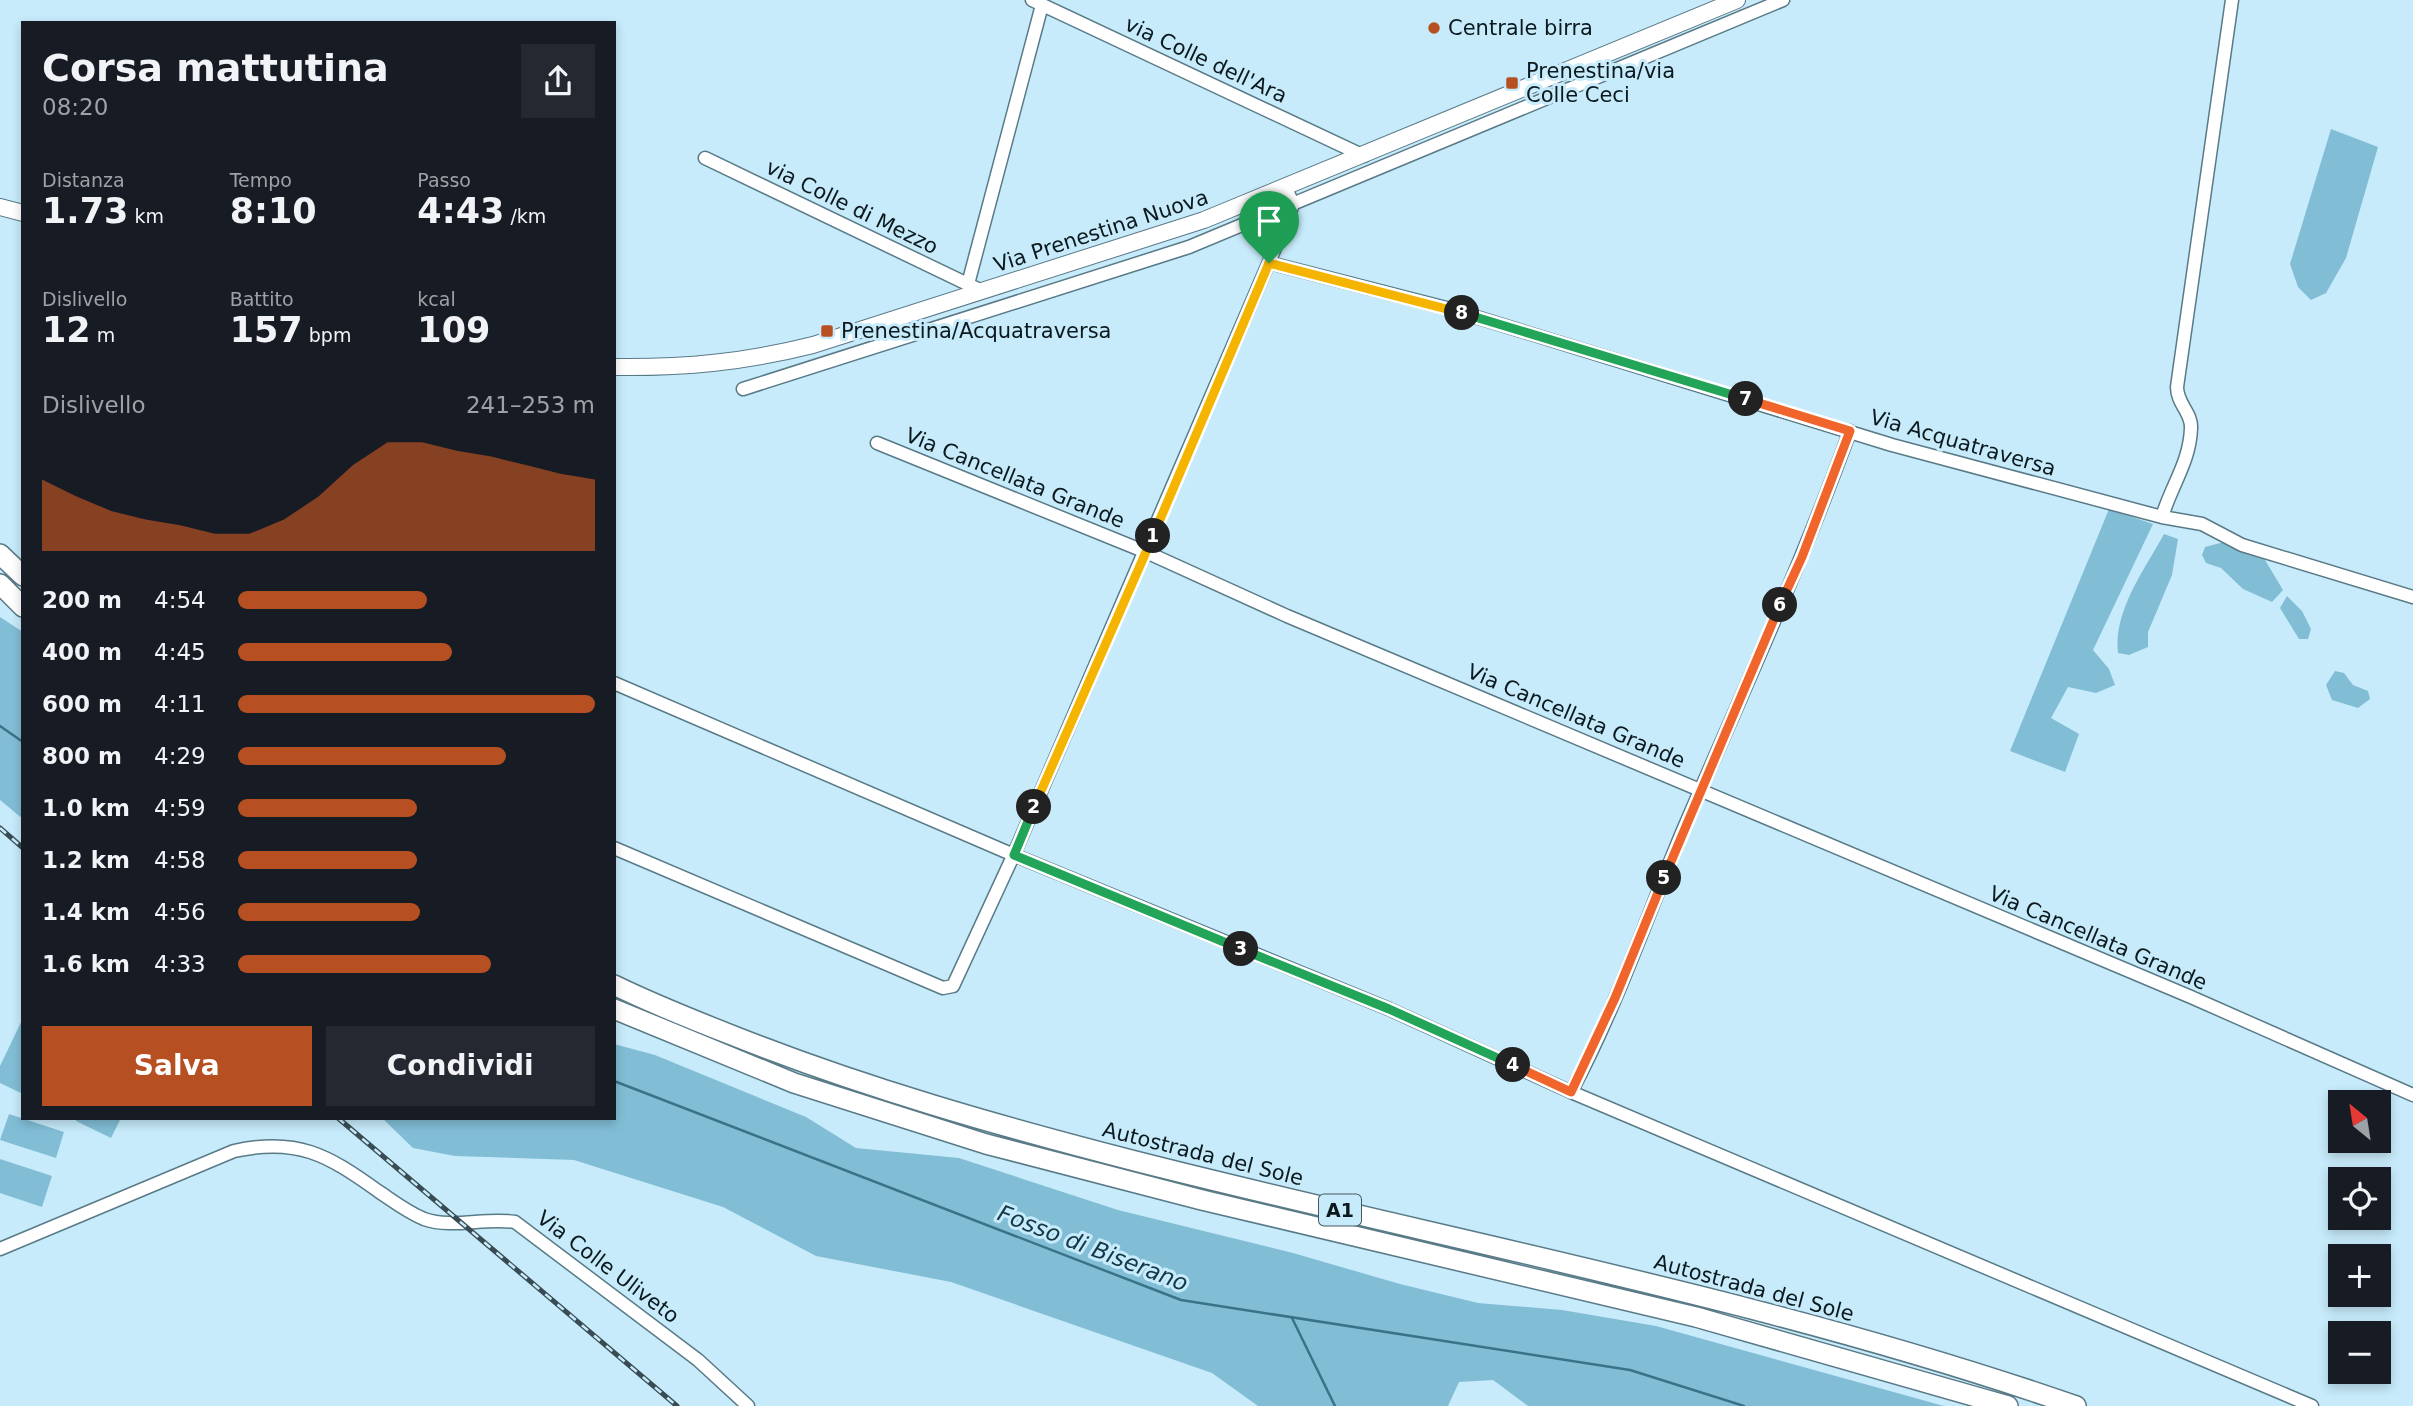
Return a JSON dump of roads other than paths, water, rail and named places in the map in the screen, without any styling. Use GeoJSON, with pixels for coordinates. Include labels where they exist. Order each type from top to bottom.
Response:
{"type":"FeatureCollection","features":[{"type":"Feature","properties":{"kind":"highway"},"geometry":{"type":"LineString","coordinates":[[0,554],[21,574]]}},
{"type":"Feature","properties":{"kind":"highway"},"geometry":{"type":"LineString","coordinates":[[0,584],[21,605]]}},
{"type":"Feature","properties":{"kind":"highway","name":"Autostrada del Sole"},"geometry":{"type":"LineString","coordinates":[[616,986],[806,1064],[995,1125],[1210,1180],[1701,1295],[2005,1381],[2076,1406]]}},
{"type":"Feature","properties":{"kind":"highway","name":"Autostrada del Sole"},"geometry":{"type":"LineString","coordinates":[[616,1010],[794,1083],[986,1144],[1202,1200],[1696,1317],[2008,1406]]}},
{"type":"Feature","properties":{"kind":"main road","name":"Via Prenestina Nuova"},"geometry":{"type":"LineString","coordinates":[[616,367],[716,365],[765,357],[975,288],[1176,230],[1286,188],[1737,0]]}},
{"type":"Feature","properties":{"kind":"main road"},"geometry":{"type":"LineString","coordinates":[[0,206],[21,213]]}},
{"type":"Feature","properties":{"kind":"street"},"geometry":{"type":"LineString","coordinates":[[743,389],[876,344],[1135,265],[1293,204],[1783,0]]}},
{"type":"Feature","properties":{"kind":"street"},"geometry":{"type":"LineString","coordinates":[[2162,517],[2167,499],[2180,478],[2191,430],[2189,417],[2178,397],[2177,387],[2232,0]]}},
{"type":"Feature","properties":{"kind":"street","name":"via Colle dell'Ara"},"geometry":{"type":"LineString","coordinates":[[1037,2],[1364,156]]}},
{"type":"Feature","properties":{"kind":"street"},"geometry":{"type":"LineString","coordinates":[[975,288],[1037,2]]}},
{"type":"Feature","properties":{"kind":"street","name":"via Colle di Mezzo"},"geometry":{"type":"LineString","coordinates":[[705,158],[975,288]]}},
{"type":"Feature","properties":{"kind":"street"},"geometry":{"type":"LineString","coordinates":[[616,849],[947,988],[955,984],[1146,552],[1269,263],[1293,204],[1286,188]]}},
{"type":"Feature","properties":{"kind":"street","name":"Via Acquatraversa"},"geometry":{"type":"LineString","coordinates":[[1269,263],[1450,309],[2030,484],[2162,517],[2202,524],[2242,545],[2413,597]]}},
{"type":"Feature","properties":{"kind":"street"},"geometry":{"type":"LineString","coordinates":[[1571,1092],[1615,998],[1766,634],[1802,557],[1850,431]]}},
{"type":"Feature","properties":{"kind":"street","name":"Via Cancellata Grande"},"geometry":{"type":"LineString","coordinates":[[877,443],[1146,552],[1287,616],[2203,1002],[2413,1095]]}},
{"type":"Feature","properties":{"kind":"street"},"geometry":{"type":"LineString","coordinates":[[616,684],[1014,855],[1389,1009],[1571,1092],[2312,1406]]}},
{"type":"Feature","properties":{"kind":"street","name":"Via Colle Uliveto"},"geometry":{"type":"LineString","coordinates":[[0,1249],[234,1151],[270,1145],[302,1149],[339,1163],[395,1203],[425,1219],[453,1222],[498,1219],[515,1222],[698,1360],[748,1406]]}},
{"type":"Feature","properties":{"kind":"waterway","name":"Fosso di Biserano"},"geometry":{"type":"LineString","coordinates":[[0,726],[21,741]]}},
{"type":"Feature","properties":{"kind":"waterway","name":"Fosso di Biserano"},"geometry":{"type":"LineString","coordinates":[[616,1082],[1181,1300],[1630,1370],[1744,1406]]}},
{"type":"Feature","properties":{"kind":"waterway"},"geometry":{"type":"LineString","coordinates":[[1292,1318],[1335,1406]]}},
{"type":"Feature","properties":{"kind":"railway"},"geometry":{"type":"LineString","coordinates":[[0,828],[21,846]]}},
{"type":"Feature","properties":{"kind":"railway"},"geometry":{"type":"LineString","coordinates":[[340,1120],[677,1406]]}},
{"type":"Feature","properties":{"kind":"place","name":"Centrale birra"},"geometry":{"type":"Point","coordinates":[1434,28]}},
{"type":"Feature","properties":{"kind":"place","name":"Prenestina/via Colle Ceci"},"geometry":{"type":"Point","coordinates":[1512,83]}},
{"type":"Feature","properties":{"kind":"place","name":"Prenestina/Acquatraversa"},"geometry":{"type":"Point","coordinates":[827,331]}}]}
